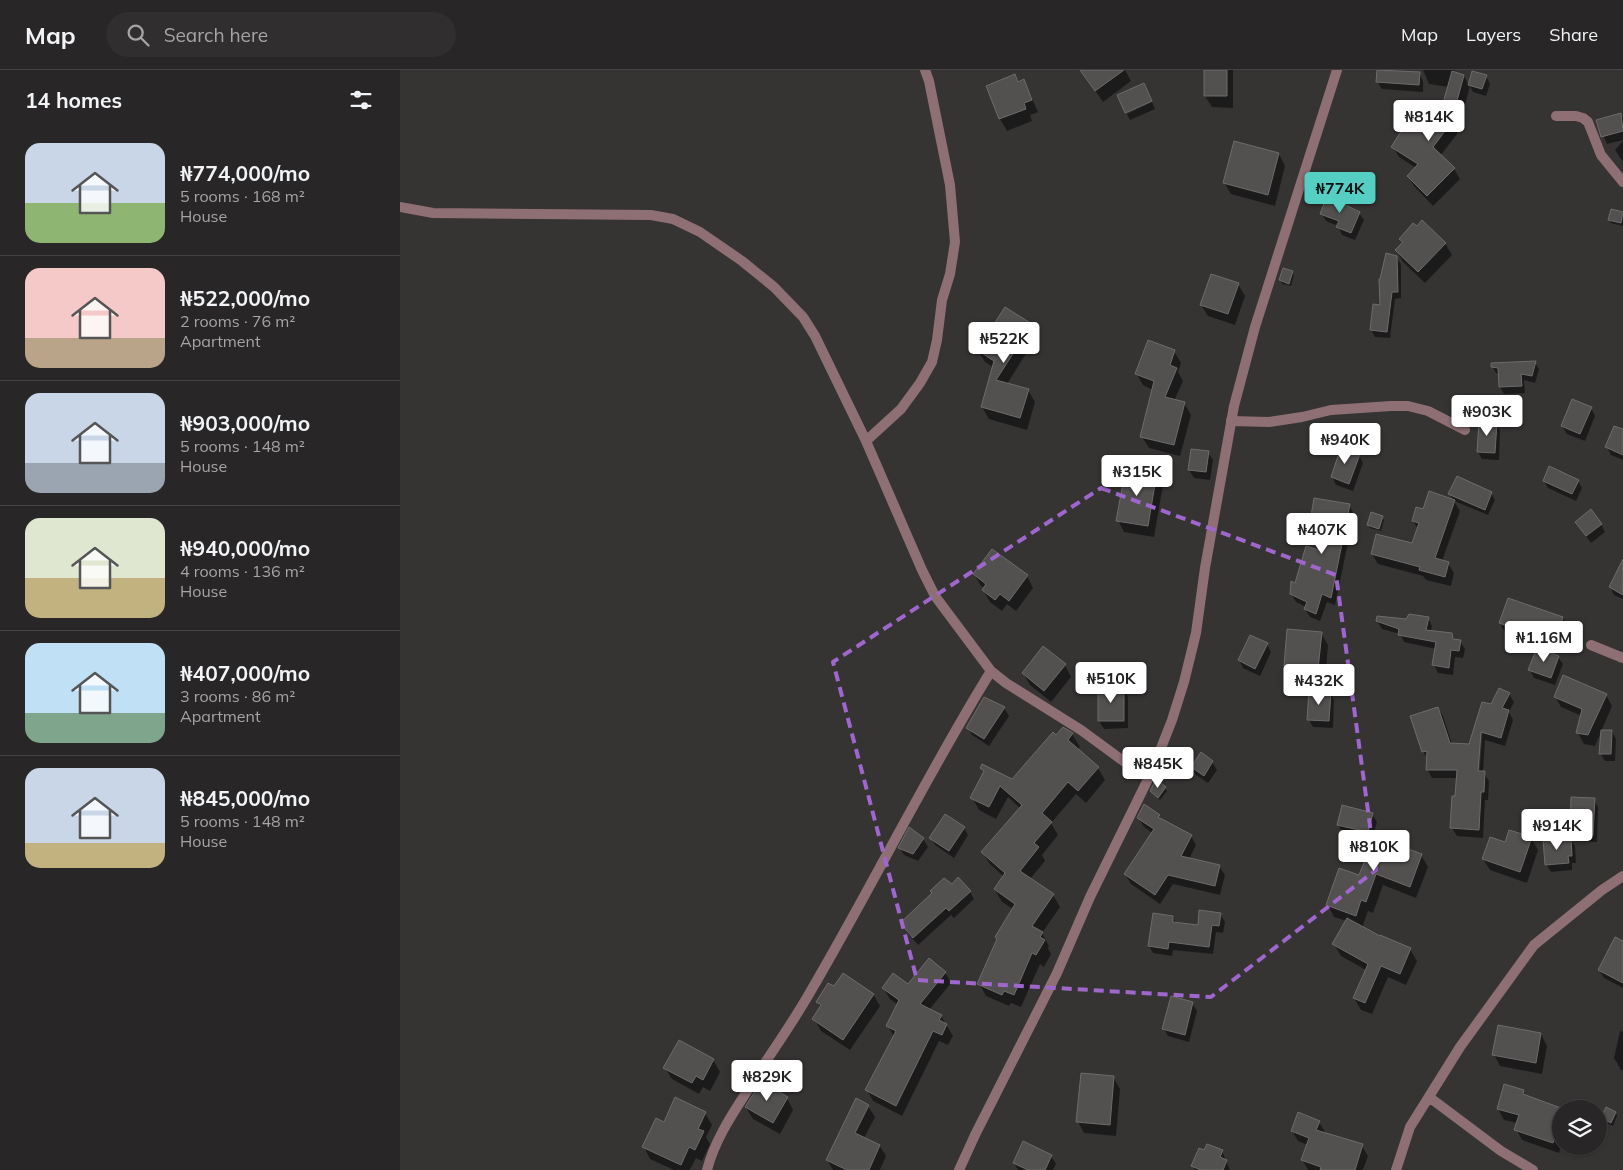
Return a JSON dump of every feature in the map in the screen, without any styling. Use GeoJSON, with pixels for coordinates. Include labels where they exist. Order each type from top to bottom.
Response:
{"type":"FeatureCollection","features":[{"type":"Feature","properties":{"kind":"street"},"geometry":{"type":"LineString","coordinates":[[866,442],[901,409],[920,383],[932,362],[942,300],[950,274],[955,242],[950,185],[929,81],[925,70]]}},
{"type":"Feature","properties":{"kind":"street"},"geometry":{"type":"LineString","coordinates":[[959,1170],[1057,973],[1090,897],[1152,771],[1181,691],[1196,634],[1205,568],[1232,420],[1255,327],[1337,70]]}},
{"type":"Feature","properties":{"kind":"street"},"geometry":{"type":"LineString","coordinates":[[1556,116],[1576,116],[1588,122],[1601,154],[1623,182]]}},
{"type":"Feature","properties":{"kind":"street"},"geometry":{"type":"LineString","coordinates":[[400,207],[433,213],[652,215],[673,219],[700,232],[742,261],[774,287],[804,317],[866,442],[935,596],[991,671],[1006,683],[1081,730],[1126,764],[1140,770],[1152,771]]}},
{"type":"Feature","properties":{"kind":"street"},"geometry":{"type":"LineString","coordinates":[[1232,420],[1269,422],[1331,410],[1408,406],[1428,412],[1466,430]]}},
{"type":"Feature","properties":{"kind":"street"},"geometry":{"type":"LineString","coordinates":[[1591,646],[1623,658]]}},
{"type":"Feature","properties":{"kind":"street"},"geometry":{"type":"LineString","coordinates":[[707,1170],[718,1139],[808,995],[882,865],[933,770],[991,671]]}},
{"type":"Feature","properties":{"kind":"street"},"geometry":{"type":"LineString","coordinates":[[1396,1170],[1410,1127],[1460,1047],[1534,946],[1602,890],[1623,876]]}},
{"type":"Feature","properties":{"kind":"street"},"geometry":{"type":"LineString","coordinates":[[1429,1097],[1501,1151],[1533,1170]]}},
{"type":"Feature","properties":{"kind":"highlighted area"},"geometry":{"type":"Polygon","coordinates":[[[1101,488],[1336,575],[1376,870],[1211,997],[917,980],[833,662],[1101,488]]]}},
{"type":"Feature","properties":{"kind":"building"},"geometry":{"type":"Polygon","coordinates":[[[1080,70],[1124,70],[1095,91],[1080,70]]]}},
{"type":"Feature","properties":{"kind":"building"},"geometry":{"type":"Polygon","coordinates":[[[1204,70],[1227,70],[1227,96],[1204,96],[1204,70]]]}},
{"type":"Feature","properties":{"kind":"building"},"geometry":{"type":"Polygon","coordinates":[[[1377,70],[1420,72],[1419,85],[1376,82],[1377,70]]]}},
{"type":"Feature","properties":{"kind":"building"},"geometry":{"type":"Polygon","coordinates":[[[1452,71],[1464,75],[1451,123],[1433,147],[1455,168],[1427,196],[1407,176],[1418,164],[1391,147],[1413,113],[1436,128],[1452,71]]]}},
{"type":"Feature","properties":{"kind":"building"},"geometry":{"type":"Polygon","coordinates":[[[1472,71],[1487,75],[1482,89],[1468,85],[1472,71]]]}},
{"type":"Feature","properties":{"kind":"building"},"geometry":{"type":"Polygon","coordinates":[[[1015,74],[1018,82],[1024,79],[1032,100],[1024,103],[1026,109],[999,119],[986,86],[1015,74]]]}},
{"type":"Feature","properties":{"kind":"building"},"geometry":{"type":"Polygon","coordinates":[[[1144,83],[1152,101],[1125,113],[1117,95],[1144,83]]]}},
{"type":"Feature","properties":{"kind":"building"},"geometry":{"type":"Polygon","coordinates":[[[1621,113],[1623,131],[1601,137],[1596,120],[1621,113]]]}},
{"type":"Feature","properties":{"kind":"building"},"geometry":{"type":"Polygon","coordinates":[[[1234,141],[1279,153],[1268,195],[1223,183],[1234,141]]]}},
{"type":"Feature","properties":{"kind":"building"},"geometry":{"type":"Polygon","coordinates":[[[1327,196],[1360,212],[1351,233],[1336,227],[1339,221],[1320,214],[1327,196]]]}},
{"type":"Feature","properties":{"kind":"building"},"geometry":{"type":"Polygon","coordinates":[[[1611,209],[1623,212],[1621,223],[1608,220],[1611,209]]]}},
{"type":"Feature","properties":{"kind":"building"},"geometry":{"type":"Polygon","coordinates":[[[1422,220],[1446,243],[1418,272],[1395,250],[1403,242],[1399,239],[1413,223],[1417,226],[1422,220]]]}},
{"type":"Feature","properties":{"kind":"building"},"geometry":{"type":"Polygon","coordinates":[[[1386,253],[1397,256],[1398,292],[1392,292],[1387,332],[1370,330],[1373,304],[1380,305],[1379,279],[1386,253]]]}},
{"type":"Feature","properties":{"kind":"building"},"geometry":{"type":"Polygon","coordinates":[[[1283,268],[1293,271],[1289,284],[1279,280],[1283,268]]]}},
{"type":"Feature","properties":{"kind":"building"},"geometry":{"type":"Polygon","coordinates":[[[1211,274],[1239,283],[1228,314],[1200,305],[1211,274]]]}},
{"type":"Feature","properties":{"kind":"building"},"geometry":{"type":"Polygon","coordinates":[[[1005,307],[1032,324],[996,380],[1029,389],[1020,418],[981,407],[994,361],[977,350],[1005,307]]]}},
{"type":"Feature","properties":{"kind":"building"},"geometry":{"type":"Polygon","coordinates":[[[1148,340],[1175,350],[1170,365],[1177,368],[1165,397],[1185,402],[1174,445],[1140,437],[1154,381],[1135,374],[1148,340]]]}},
{"type":"Feature","properties":{"kind":"building"},"geometry":{"type":"Polygon","coordinates":[[[1536,361],[1532,376],[1521,374],[1522,386],[1499,387],[1498,368],[1491,367],[1491,363],[1536,361]]]}},
{"type":"Feature","properties":{"kind":"building"},"geometry":{"type":"Polygon","coordinates":[[[1572,399],[1592,407],[1580,434],[1561,426],[1572,399]]]}},
{"type":"Feature","properties":{"kind":"building"},"geometry":{"type":"Polygon","coordinates":[[[1479,421],[1497,422],[1495,453],[1477,452],[1479,421]]]}},
{"type":"Feature","properties":{"kind":"building"},"geometry":{"type":"Polygon","coordinates":[[[1614,426],[1623,429],[1623,455],[1605,447],[1614,426]]]}},
{"type":"Feature","properties":{"kind":"building"},"geometry":{"type":"Polygon","coordinates":[[[1341,447],[1360,454],[1349,484],[1331,477],[1341,447]]]}},
{"type":"Feature","properties":{"kind":"building"},"geometry":{"type":"Polygon","coordinates":[[[1191,449],[1209,451],[1206,472],[1188,470],[1191,449]]]}},
{"type":"Feature","properties":{"kind":"building"},"geometry":{"type":"Polygon","coordinates":[[[1549,466],[1579,480],[1572,494],[1543,481],[1549,466]]]}},
{"type":"Feature","properties":{"kind":"building"},"geometry":{"type":"Polygon","coordinates":[[[1126,467],[1157,472],[1148,526],[1116,521],[1126,467]]]}},
{"type":"Feature","properties":{"kind":"building"},"geometry":{"type":"Polygon","coordinates":[[[1457,476],[1492,492],[1485,510],[1448,494],[1457,476]]]}},
{"type":"Feature","properties":{"kind":"building"},"geometry":{"type":"Polygon","coordinates":[[[1429,491],[1455,500],[1435,558],[1449,562],[1445,577],[1419,570],[1420,567],[1371,554],[1376,534],[1412,543],[1419,523],[1412,521],[1416,507],[1423,509],[1429,491]]]}},
{"type":"Feature","properties":{"kind":"building"},"geometry":{"type":"Polygon","coordinates":[[[1314,498],[1350,504],[1331,598],[1322,594],[1316,614],[1304,609],[1307,602],[1290,594],[1291,581],[1295,583],[1306,546],[1322,551],[1327,524],[1310,522],[1314,498]]]}},
{"type":"Feature","properties":{"kind":"building"},"geometry":{"type":"Polygon","coordinates":[[[1591,509],[1602,524],[1586,536],[1575,522],[1591,509]]]}},
{"type":"Feature","properties":{"kind":"building"},"geometry":{"type":"Polygon","coordinates":[[[1371,512],[1383,516],[1379,529],[1367,525],[1371,512]]]}},
{"type":"Feature","properties":{"kind":"building"},"geometry":{"type":"Polygon","coordinates":[[[992,549],[1028,575],[1009,601],[1000,594],[995,600],[982,590],[986,584],[973,574],[992,549]]]}},
{"type":"Feature","properties":{"kind":"building"},"geometry":{"type":"Polygon","coordinates":[[[1623,559],[1623,595],[1609,587],[1623,559]]]}},
{"type":"Feature","properties":{"kind":"building"},"geometry":{"type":"Polygon","coordinates":[[[1508,598],[1563,617],[1560,627],[1552,625],[1547,641],[1499,623],[1508,598]]]}},
{"type":"Feature","properties":{"kind":"building"},"geometry":{"type":"Polygon","coordinates":[[[1409,614],[1429,617],[1426,630],[1452,633],[1453,639],[1461,640],[1459,651],[1451,650],[1449,668],[1432,665],[1436,642],[1398,635],[1399,629],[1376,621],[1377,616],[1406,619],[1409,614]]]}},
{"type":"Feature","properties":{"kind":"building"},"geometry":{"type":"Polygon","coordinates":[[[1287,629],[1322,632],[1318,669],[1284,666],[1287,629]]]}},
{"type":"Feature","properties":{"kind":"building"},"geometry":{"type":"Polygon","coordinates":[[[1250,635],[1268,643],[1255,669],[1238,660],[1250,635]]]}},
{"type":"Feature","properties":{"kind":"building"},"geometry":{"type":"Polygon","coordinates":[[[1043,646],[1066,664],[1044,691],[1022,673],[1043,646]]]}},
{"type":"Feature","properties":{"kind":"building"},"geometry":{"type":"Polygon","coordinates":[[[1537,648],[1559,656],[1551,678],[1528,670],[1537,648]]]}},
{"type":"Feature","properties":{"kind":"building"},"geometry":{"type":"Polygon","coordinates":[[[1563,675],[1607,694],[1588,735],[1576,733],[1582,709],[1554,697],[1563,675]]]}},
{"type":"Feature","properties":{"kind":"building"},"geometry":{"type":"Polygon","coordinates":[[[1098,688],[1124,688],[1124,721],[1098,721],[1098,688]]]}},
{"type":"Feature","properties":{"kind":"building"},"geometry":{"type":"Polygon","coordinates":[[[1499,688],[1510,693],[1502,708],[1509,710],[1501,738],[1481,732],[1478,771],[1485,771],[1484,792],[1481,792],[1479,830],[1450,828],[1452,796],[1455,796],[1457,770],[1426,770],[1427,751],[1422,752],[1410,716],[1438,707],[1450,743],[1469,744],[1482,702],[1491,704],[1499,688]]]}},
{"type":"Feature","properties":{"kind":"building"},"geometry":{"type":"Polygon","coordinates":[[[1309,690],[1331,691],[1329,721],[1307,720],[1309,690]]]}},
{"type":"Feature","properties":{"kind":"building"},"geometry":{"type":"Polygon","coordinates":[[[984,697],[1005,707],[984,739],[966,728],[984,697]]]}},
{"type":"Feature","properties":{"kind":"building"},"geometry":{"type":"Polygon","coordinates":[[[1063,727],[1073,733],[1068,740],[1099,767],[1078,791],[1068,782],[1042,813],[1052,822],[1034,843],[1039,847],[1020,871],[1054,894],[1032,926],[1043,932],[1040,937],[1045,940],[1036,955],[1032,953],[1014,995],[1004,991],[1002,995],[977,984],[997,939],[995,937],[1015,904],[994,889],[1005,873],[981,852],[1022,805],[1000,786],[989,807],[970,798],[984,771],[980,768],[982,764],[1012,779],[1053,732],[1056,735],[1063,727]]]}},
{"type":"Feature","properties":{"kind":"building"},"geometry":{"type":"Polygon","coordinates":[[[1601,730],[1612,730],[1611,754],[1599,754],[1601,730]]]}},
{"type":"Feature","properties":{"kind":"building"},"geometry":{"type":"Polygon","coordinates":[[[1201,752],[1213,761],[1204,776],[1191,767],[1201,752]]]}},
{"type":"Feature","properties":{"kind":"building"},"geometry":{"type":"Polygon","coordinates":[[[1156,779],[1166,787],[1158,798],[1150,791],[1156,779]]]}},
{"type":"Feature","properties":{"kind":"building"},"geometry":{"type":"Polygon","coordinates":[[[1571,797],[1595,798],[1593,835],[1570,834],[1571,797]]]}},
{"type":"Feature","properties":{"kind":"building"},"geometry":{"type":"Polygon","coordinates":[[[1144,804],[1160,815],[1158,817],[1192,835],[1181,856],[1220,865],[1215,886],[1168,875],[1155,895],[1124,874],[1154,829],[1137,818],[1144,804]]]}},
{"type":"Feature","properties":{"kind":"building"},"geometry":{"type":"Polygon","coordinates":[[[1342,805],[1373,813],[1368,832],[1337,825],[1342,805]]]}},
{"type":"Feature","properties":{"kind":"building"},"geometry":{"type":"Polygon","coordinates":[[[945,814],[965,827],[949,851],[929,838],[945,814]]]}},
{"type":"Feature","properties":{"kind":"building"},"geometry":{"type":"Polygon","coordinates":[[[909,827],[924,838],[913,854],[898,848],[909,827]]]}},
{"type":"Feature","properties":{"kind":"building"},"geometry":{"type":"Polygon","coordinates":[[[1377,830],[1406,841],[1403,847],[1422,854],[1410,887],[1376,874],[1366,902],[1361,900],[1356,916],[1326,905],[1339,868],[1359,875],[1377,830]]]}},
{"type":"Feature","properties":{"kind":"building"},"geometry":{"type":"Polygon","coordinates":[[[1509,830],[1532,837],[1520,872],[1482,859],[1490,837],[1505,842],[1509,830]]]}},
{"type":"Feature","properties":{"kind":"building"},"geometry":{"type":"Polygon","coordinates":[[[1571,837],[1572,856],[1568,856],[1569,863],[1545,865],[1543,839],[1571,837]]]}},
{"type":"Feature","properties":{"kind":"building"},"geometry":{"type":"Polygon","coordinates":[[[958,877],[971,891],[949,911],[946,908],[913,938],[900,923],[932,893],[930,891],[944,878],[952,884],[958,877]]]}},
{"type":"Feature","properties":{"kind":"building"},"geometry":{"type":"Polygon","coordinates":[[[1199,910],[1221,913],[1219,926],[1212,925],[1209,947],[1169,942],[1168,949],[1148,946],[1153,913],[1173,916],[1173,922],[1198,925],[1199,910]]]}},
{"type":"Feature","properties":{"kind":"building"},"geometry":{"type":"Polygon","coordinates":[[[1347,918],[1380,936],[1411,948],[1400,974],[1381,966],[1365,1003],[1353,998],[1368,964],[1332,944],[1347,918]]]}},
{"type":"Feature","properties":{"kind":"building"},"geometry":{"type":"Polygon","coordinates":[[[1615,937],[1623,941],[1623,983],[1598,970],[1615,937]]]}},
{"type":"Feature","properties":{"kind":"building"},"geometry":{"type":"Polygon","coordinates":[[[929,958],[946,972],[920,1004],[942,1015],[939,1020],[947,1024],[942,1035],[933,1031],[896,1106],[865,1090],[896,1031],[886,1026],[899,1000],[882,988],[893,973],[908,984],[929,958]]]}},
{"type":"Feature","properties":{"kind":"building"},"geometry":{"type":"Polygon","coordinates":[[[843,973],[874,994],[843,1040],[812,1019],[821,1005],[816,1002],[828,983],[834,986],[843,973]]]}},
{"type":"Feature","properties":{"kind":"building"},"geometry":{"type":"Polygon","coordinates":[[[1171,996],[1193,1002],[1185,1035],[1162,1029],[1171,996]]]}},
{"type":"Feature","properties":{"kind":"building"},"geometry":{"type":"Polygon","coordinates":[[[1498,1025],[1541,1033],[1536,1063],[1492,1055],[1498,1025]]]}},
{"type":"Feature","properties":{"kind":"building"},"geometry":{"type":"Polygon","coordinates":[[[679,1040],[714,1059],[703,1080],[696,1076],[692,1083],[663,1068],[679,1040]]]}},
{"type":"Feature","properties":{"kind":"building"},"geometry":{"type":"Polygon","coordinates":[[[1081,1073],[1114,1076],[1110,1125],[1076,1122],[1081,1073]]]}},
{"type":"Feature","properties":{"kind":"building"},"geometry":{"type":"Polygon","coordinates":[[[761,1082],[788,1097],[773,1123],[745,1107],[761,1082]]]}},
{"type":"Feature","properties":{"kind":"building"},"geometry":{"type":"Polygon","coordinates":[[[1504,1084],[1524,1090],[1523,1094],[1552,1105],[1552,1143],[1514,1130],[1519,1115],[1497,1109],[1504,1084]]]}},
{"type":"Feature","properties":{"kind":"building"},"geometry":{"type":"Polygon","coordinates":[[[675,1097],[706,1112],[698,1129],[704,1131],[695,1150],[689,1147],[681,1165],[642,1147],[656,1118],[664,1122],[675,1097]]]}},
{"type":"Feature","properties":{"kind":"building"},"geometry":{"type":"Polygon","coordinates":[[[856,1098],[869,1105],[855,1133],[880,1145],[869,1170],[847,1170],[826,1160],[856,1098]]]}},
{"type":"Feature","properties":{"kind":"building"},"geometry":{"type":"Polygon","coordinates":[[[1607,1108],[1616,1112],[1611,1123],[1607,1121],[1607,1108]]]}},
{"type":"Feature","properties":{"kind":"building"},"geometry":{"type":"Polygon","coordinates":[[[1298,1112],[1320,1121],[1316,1130],[1363,1144],[1355,1170],[1320,1170],[1321,1167],[1301,1160],[1309,1138],[1291,1131],[1298,1112]]]}},
{"type":"Feature","properties":{"kind":"building"},"geometry":{"type":"Polygon","coordinates":[[[1023,1141],[1052,1155],[1045,1170],[1028,1170],[1013,1163],[1023,1141]]]}},
{"type":"Feature","properties":{"kind":"building"},"geometry":{"type":"Polygon","coordinates":[[[1207,1144],[1223,1150],[1220,1157],[1227,1160],[1223,1170],[1201,1170],[1191,1166],[1199,1148],[1204,1150],[1207,1144]]]}}]}
